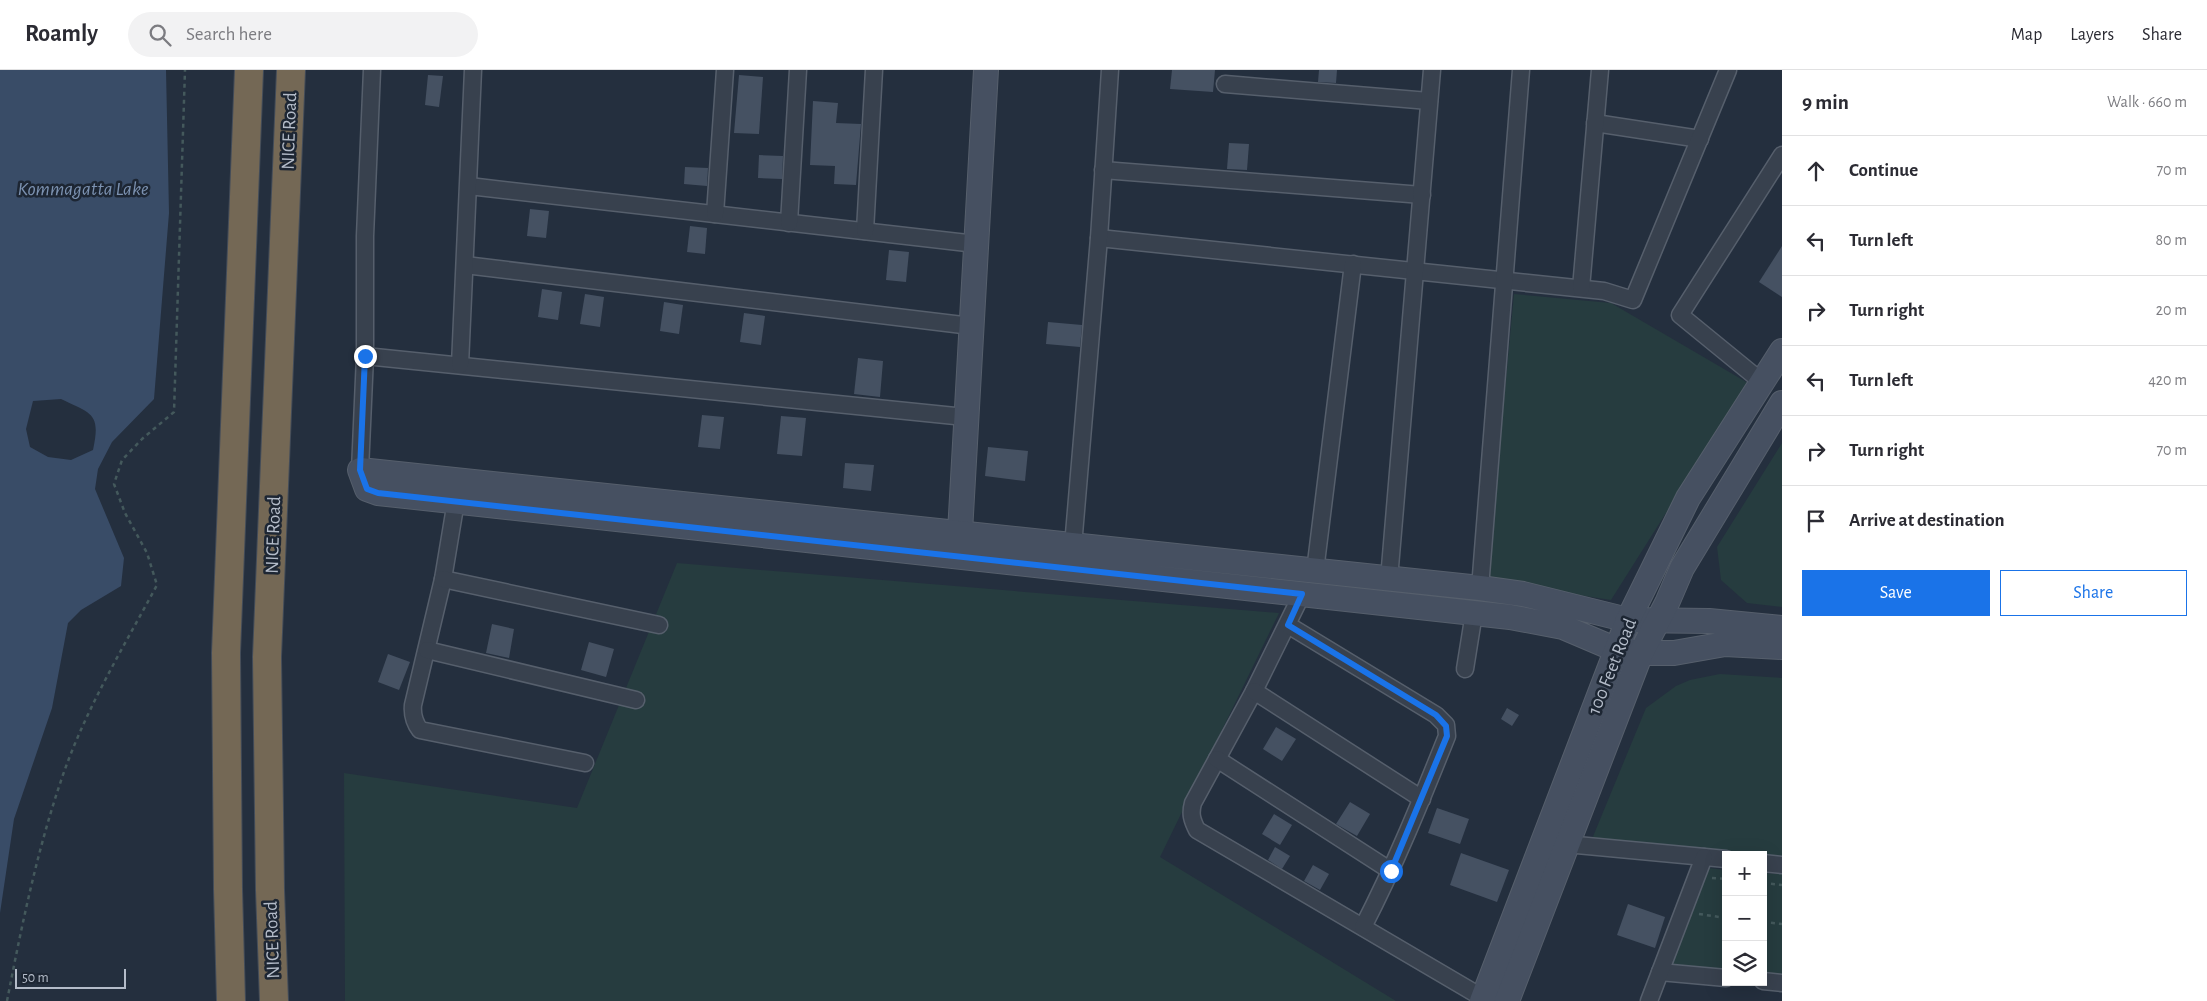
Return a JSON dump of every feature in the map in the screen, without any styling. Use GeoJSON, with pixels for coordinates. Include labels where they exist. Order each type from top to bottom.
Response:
{"type":"FeatureCollection","features":[{"type":"Feature","properties":{"kind":"highway"},"geometry":{"type":"LineString","coordinates":[[231,1001],[226,652],[249,70]]}},
{"type":"Feature","properties":{"kind":"highway","name":"NICE Road"},"geometry":{"type":"LineString","coordinates":[[274,1001],[270,890],[267,657],[290,70]]}},
{"type":"Feature","properties":{"kind":"street"},"geometry":{"type":"LineString","coordinates":[[372,70],[365,236],[365,356],[360,470],[367,489],[378,493],[1539,621],[1563,627],[1617,650],[1641,653],[1674,653],[1726,644],[1782,647]]}},
{"type":"Feature","properties":{"kind":"street"},"geometry":{"type":"LineString","coordinates":[[460,365],[473,70]]}},
{"type":"Feature","properties":{"kind":"street"},"geometry":{"type":"LineString","coordinates":[[715,214],[725,70]]}},
{"type":"Feature","properties":{"kind":"street"},"geometry":{"type":"LineString","coordinates":[[789,222],[798,70]]}},
{"type":"Feature","properties":{"kind":"street"},"geometry":{"type":"LineString","coordinates":[[864,232],[874,70]]}},
{"type":"Feature","properties":{"kind":"street"},"geometry":{"type":"LineString","coordinates":[[958,557],[986,70]]}},
{"type":"Feature","properties":{"kind":"street"},"geometry":{"type":"LineString","coordinates":[[1073,546],[1099,238],[1110,70]]}},
{"type":"Feature","properties":{"kind":"street"},"geometry":{"type":"LineString","coordinates":[[1389,579],[1432,70]]}},
{"type":"Feature","properties":{"kind":"street"},"geometry":{"type":"LineString","coordinates":[[1480,588],[1522,70]]}},
{"type":"Feature","properties":{"kind":"street"},"geometry":{"type":"LineString","coordinates":[[1581,288],[1600,70]]}},
{"type":"Feature","properties":{"kind":"street"},"geometry":{"type":"LineString","coordinates":[[1099,238],[1581,288],[1604,291],[1633,300],[1728,70]]}},
{"type":"Feature","properties":{"kind":"street"},"geometry":{"type":"LineString","coordinates":[[1225,84],[1430,101]]}},
{"type":"Feature","properties":{"kind":"street"},"geometry":{"type":"LineString","coordinates":[[1595,123],[1700,139]]}},
{"type":"Feature","properties":{"kind":"street"},"geometry":{"type":"LineString","coordinates":[[1762,382],[1680,315],[1782,155]]}},
{"type":"Feature","properties":{"kind":"street"},"geometry":{"type":"LineString","coordinates":[[1103,170],[1422,195]]}},
{"type":"Feature","properties":{"kind":"street"},"geometry":{"type":"LineString","coordinates":[[469,186],[976,244]]}},
{"type":"Feature","properties":{"kind":"street"},"geometry":{"type":"LineString","coordinates":[[1315,571],[1353,264]]}},
{"type":"Feature","properties":{"kind":"street"},"geometry":{"type":"LineString","coordinates":[[465,265],[971,326]]}},
{"type":"Feature","properties":{"kind":"street","name":"100 Feet Road"},"geometry":{"type":"LineString","coordinates":[[1482,999],[1628,620],[1688,498],[1782,351]]}},
{"type":"Feature","properties":{"kind":"street"},"geometry":{"type":"LineString","coordinates":[[365,356],[965,417]]}},
{"type":"Feature","properties":{"kind":"street","name":"100 Feet Road"},"geometry":{"type":"LineString","coordinates":[[1507,1001],[1641,653],[1682,568],[1782,403]]}},
{"type":"Feature","properties":{"kind":"street"},"geometry":{"type":"LineString","coordinates":[[360,470],[1480,588],[1523,594],[1628,620],[1658,619],[1782,628]]}},
{"type":"Feature","properties":{"kind":"street"},"geometry":{"type":"LineString","coordinates":[[456,501],[443,578],[412,710],[414,719],[420,730],[585,763]]}},
{"type":"Feature","properties":{"kind":"street"},"geometry":{"type":"LineString","coordinates":[[443,578],[659,625]]}},
{"type":"Feature","properties":{"kind":"street"},"geometry":{"type":"LineString","coordinates":[[1302,594],[1288,625],[1191,811],[1191,818],[1197,830],[1482,999]]}},
{"type":"Feature","properties":{"kind":"street"},"geometry":{"type":"LineString","coordinates":[[1465,669],[1474,613]]}},
{"type":"Feature","properties":{"kind":"street"},"geometry":{"type":"LineString","coordinates":[[1288,625],[1436,715],[1446,726],[1447,736],[1422,799],[1391,871],[1363,927]]}},
{"type":"Feature","properties":{"kind":"street"},"geometry":{"type":"LineString","coordinates":[[427,650],[636,700]]}},
{"type":"Feature","properties":{"kind":"street"},"geometry":{"type":"LineString","coordinates":[[1254,691],[1422,799]]}},
{"type":"Feature","properties":{"kind":"street"},"geometry":{"type":"LineString","coordinates":[[1217,759],[1391,871]]}},
{"type":"Feature","properties":{"kind":"street"},"geometry":{"type":"LineString","coordinates":[[1566,844],[1722,859]]}},
{"type":"Feature","properties":{"kind":"street"},"geometry":{"type":"LineString","coordinates":[[1649,1001],[1704,857]]}},
{"type":"Feature","properties":{"kind":"street"},"geometry":{"type":"LineString","coordinates":[[1767,863],[1782,865]]}},
{"type":"Feature","properties":{"kind":"street"},"geometry":{"type":"LineString","coordinates":[[1660,972],[1722,978]]}},
{"type":"Feature","properties":{"kind":"street"},"geometry":{"type":"LineString","coordinates":[[1767,981],[1782,983]]}},
{"type":"Feature","properties":{"kind":"path"},"geometry":{"type":"LineString","coordinates":[[7,1001],[43,841],[64,772],[92,705],[157,585],[147,553],[125,514],[114,484],[122,460],[142,439],[174,412],[184,70]]}},
{"type":"Feature","properties":{"kind":"path"},"geometry":{"type":"LineString","coordinates":[[1767,883],[1782,885]]}},
{"type":"Feature","properties":{"kind":"path"},"geometry":{"type":"LineString","coordinates":[[1697,914],[1722,917]]}},
{"type":"Feature","properties":{"kind":"path"},"geometry":{"type":"LineString","coordinates":[[1767,922],[1782,924]]}},
{"type":"Feature","properties":{"kind":"green space"},"geometry":{"type":"Polygon","coordinates":[[[1514,294],[1611,303],[1748,383],[1611,600],[1487,581],[1514,294]]]}},
{"type":"Feature","properties":{"kind":"green space"},"geometry":{"type":"Polygon","coordinates":[[[1782,443],[1782,607],[1747,603],[1721,580],[1717,547],[1782,443]]]}},
{"type":"Feature","properties":{"kind":"green space"},"geometry":{"type":"Polygon","coordinates":[[[677,563],[1279,613],[1160,857],[1396,1001],[345,1001],[344,773],[577,808],[677,563]]]}},
{"type":"Feature","properties":{"kind":"green space"},"geometry":{"type":"Polygon","coordinates":[[[1720,674],[1782,678],[1782,856],[1767,855],[1767,851],[1726,851],[1592,839],[1646,708],[1676,686],[1690,680],[1720,674]]]}},
{"type":"Feature","properties":{"kind":"green space"},"geometry":{"type":"Polygon","coordinates":[[[1709,868],[1722,870],[1722,972],[1669,967],[1709,868]]]}},
{"type":"Feature","properties":{"kind":"green space"},"geometry":{"type":"Polygon","coordinates":[[[1767,873],[1782,874],[1782,977],[1767,975],[1767,873]]]}},
{"type":"Feature","properties":{"kind":"water","name":"Kommagatta Lake"},"geometry":{"type":"Polygon","coordinates":[[[0,70],[166,70],[169,213],[154,399],[112,442],[98,469],[95,489],[124,558],[121,586],[81,610],[68,623],[52,708],[14,819],[0,913],[0,70]],[[61,399],[33,401],[26,429],[30,447],[48,457],[71,460],[93,450],[95,422],[87,412],[61,399]]]}},
{"type":"Feature","properties":{"kind":"building"},"geometry":{"type":"Polygon","coordinates":[[[1172,70],[1215,70],[1213,92],[1170,89],[1172,70]]]}},
{"type":"Feature","properties":{"kind":"building"},"geometry":{"type":"Polygon","coordinates":[[[1319,70],[1337,70],[1336,83],[1318,82],[1319,70]]]}},
{"type":"Feature","properties":{"kind":"building"},"geometry":{"type":"Polygon","coordinates":[[[428,75],[443,76],[439,107],[425,105],[428,75]]]}},
{"type":"Feature","properties":{"kind":"building"},"geometry":{"type":"Polygon","coordinates":[[[739,75],[763,77],[759,134],[734,133],[739,75]]]}},
{"type":"Feature","properties":{"kind":"building"},"geometry":{"type":"Polygon","coordinates":[[[813,101],[838,103],[836,123],[861,124],[856,185],[834,184],[835,166],[810,165],[813,101]]]}},
{"type":"Feature","properties":{"kind":"building"},"geometry":{"type":"Polygon","coordinates":[[[1229,143],[1249,144],[1247,170],[1227,169],[1229,143]]]}},
{"type":"Feature","properties":{"kind":"building"},"geometry":{"type":"Polygon","coordinates":[[[759,155],[783,156],[782,179],[758,178],[759,155]]]}},
{"type":"Feature","properties":{"kind":"building"},"geometry":{"type":"Polygon","coordinates":[[[685,167],[708,168],[707,186],[684,184],[685,167]]]}},
{"type":"Feature","properties":{"kind":"building"},"geometry":{"type":"Polygon","coordinates":[[[530,209],[549,211],[546,238],[527,236],[530,209]]]}},
{"type":"Feature","properties":{"kind":"building"},"geometry":{"type":"Polygon","coordinates":[[[690,226],[707,228],[705,254],[687,252],[690,226]]]}},
{"type":"Feature","properties":{"kind":"building"},"geometry":{"type":"Polygon","coordinates":[[[1782,246],[1782,297],[1759,282],[1782,246]]]}},
{"type":"Feature","properties":{"kind":"building"},"geometry":{"type":"Polygon","coordinates":[[[889,250],[909,252],[906,282],[886,280],[889,250]]]}},
{"type":"Feature","properties":{"kind":"building"},"geometry":{"type":"Polygon","coordinates":[[[542,289],[562,292],[558,320],[538,317],[542,289]]]}},
{"type":"Feature","properties":{"kind":"building"},"geometry":{"type":"Polygon","coordinates":[[[585,294],[604,297],[600,327],[580,324],[585,294]]]}},
{"type":"Feature","properties":{"kind":"building"},"geometry":{"type":"Polygon","coordinates":[[[664,302],[683,305],[679,334],[660,331],[664,302]]]}},
{"type":"Feature","properties":{"kind":"building"},"geometry":{"type":"Polygon","coordinates":[[[744,313],[765,316],[761,345],[740,342],[744,313]]]}},
{"type":"Feature","properties":{"kind":"building"},"geometry":{"type":"Polygon","coordinates":[[[1048,322],[1082,325],[1080,347],[1046,344],[1048,322]]]}},
{"type":"Feature","properties":{"kind":"building"},"geometry":{"type":"Polygon","coordinates":[[[858,358],[883,361],[880,397],[854,394],[858,358]]]}},
{"type":"Feature","properties":{"kind":"building"},"geometry":{"type":"Polygon","coordinates":[[[702,415],[724,417],[720,449],[698,447],[702,415]]]}},
{"type":"Feature","properties":{"kind":"building"},"geometry":{"type":"Polygon","coordinates":[[[781,416],[806,418],[802,456],[777,454],[781,416]]]}},
{"type":"Feature","properties":{"kind":"building"},"geometry":{"type":"Polygon","coordinates":[[[988,447],[1028,451],[1025,481],[985,476],[988,447]]]}},
{"type":"Feature","properties":{"kind":"building"},"geometry":{"type":"Polygon","coordinates":[[[845,463],[874,465],[871,491],[843,488],[845,463]]]}},
{"type":"Feature","properties":{"kind":"building"},"geometry":{"type":"Polygon","coordinates":[[[492,624],[514,629],[509,658],[486,653],[492,624]]]}},
{"type":"Feature","properties":{"kind":"building"},"geometry":{"type":"Polygon","coordinates":[[[589,642],[614,649],[606,677],[581,670],[589,642]]]}},
{"type":"Feature","properties":{"kind":"building"},"geometry":{"type":"Polygon","coordinates":[[[388,654],[410,662],[399,690],[378,682],[388,654]]]}},
{"type":"Feature","properties":{"kind":"building"},"geometry":{"type":"Polygon","coordinates":[[[1507,708],[1519,715],[1512,726],[1501,719],[1507,708]]]}},
{"type":"Feature","properties":{"kind":"building"},"geometry":{"type":"Polygon","coordinates":[[[1276,727],[1296,739],[1282,761],[1263,749],[1276,727]]]}},
{"type":"Feature","properties":{"kind":"building"},"geometry":{"type":"Polygon","coordinates":[[[1350,802],[1370,814],[1357,836],[1336,824],[1350,802]]]}},
{"type":"Feature","properties":{"kind":"building"},"geometry":{"type":"Polygon","coordinates":[[[1437,808],[1469,819],[1460,844],[1428,833],[1437,808]]]}},
{"type":"Feature","properties":{"kind":"building"},"geometry":{"type":"Polygon","coordinates":[[[1274,814],[1292,825],[1280,845],[1262,834],[1274,814]]]}},
{"type":"Feature","properties":{"kind":"building"},"geometry":{"type":"Polygon","coordinates":[[[1275,847],[1290,856],[1282,869],[1268,860],[1275,847]]]}},
{"type":"Feature","properties":{"kind":"building"},"geometry":{"type":"Polygon","coordinates":[[[1461,853],[1509,870],[1497,902],[1450,885],[1461,853]]]}},
{"type":"Feature","properties":{"kind":"building"},"geometry":{"type":"Polygon","coordinates":[[[1313,865],[1329,874],[1320,890],[1304,881],[1313,865]]]}},
{"type":"Feature","properties":{"kind":"building"},"geometry":{"type":"Polygon","coordinates":[[[1628,904],[1665,917],[1655,948],[1617,935],[1628,904]]]}},
{"type":"Feature","properties":{"kind":"route"},"geometry":{"type":"LineString","coordinates":[[365,356],[360,470],[363,483],[367,489],[378,493],[1302,594],[1288,625],[1436,715],[1446,726],[1447,736],[1391,871]]}}]}
